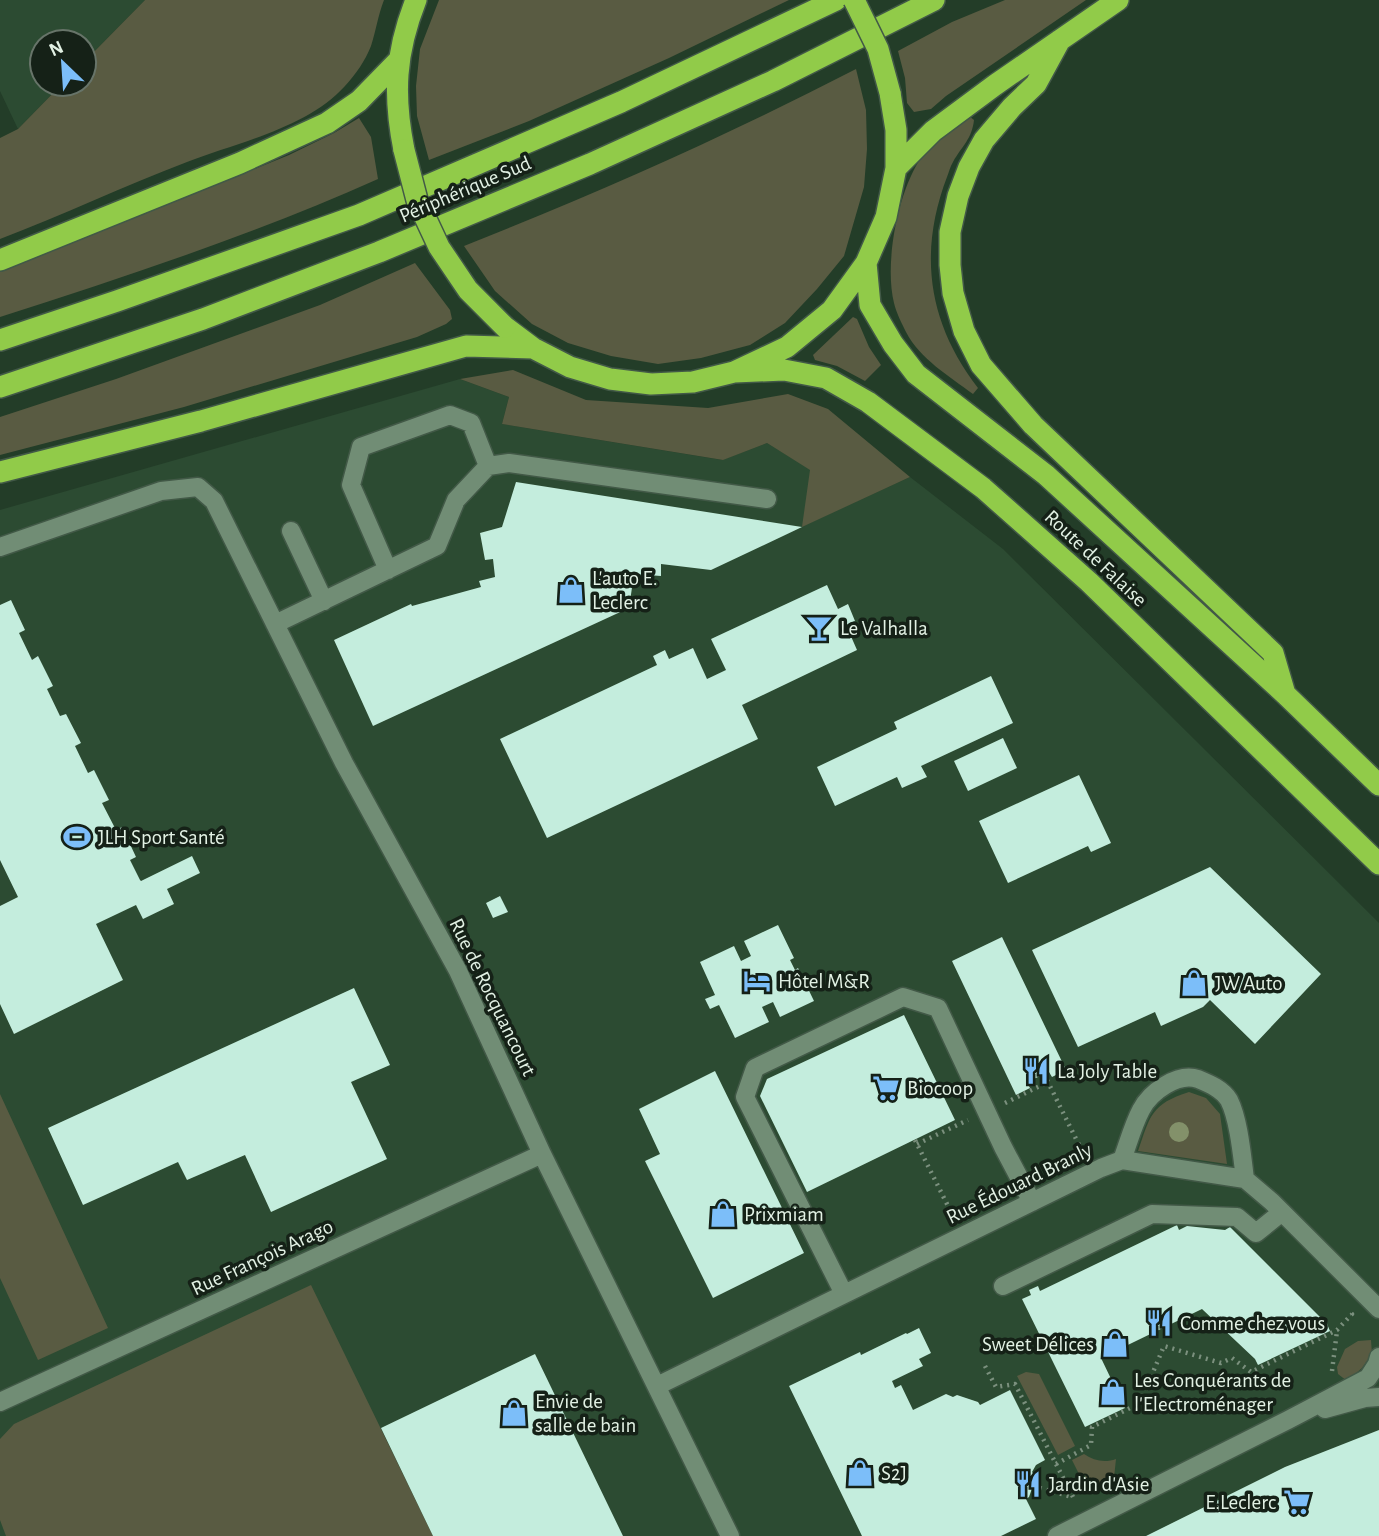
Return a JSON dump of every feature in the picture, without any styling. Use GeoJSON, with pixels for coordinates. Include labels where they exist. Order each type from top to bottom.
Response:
{"type":"FeatureCollection","features":[{"type":"Feature","properties":{"kind":"highway"},"geometry":{"type":"LineString","coordinates":[[416,0],[407,22],[398,60],[398,110],[404,150],[417,200],[439,247],[468,290],[505,327],[533,348],[570,367],[610,379],[651,384],[693,382],[734,372],[787,347],[832,310],[866,263],[886,217],[895,168],[896,130],[890,93],[878,49],[854,0]]}},
{"type":"Feature","properties":{"kind":"highway","name":"Périphérique Sud"},"geometry":{"type":"LineString","coordinates":[[0,340],[359,215],[621,102],[836,0]]}},
{"type":"Feature","properties":{"kind":"highway","name":"Périphérique Sud"},"geometry":{"type":"LineString","coordinates":[[0,387],[203,319],[379,252],[590,164],[761,87],[934,0]]}},
{"type":"Feature","properties":{"kind":"highway"},"geometry":{"type":"LineString","coordinates":[[895,168],[933,131],[1118,0]]}},
{"type":"Feature","properties":{"kind":"highway"},"geometry":{"type":"LineString","coordinates":[[1060,40],[1035,84],[984,141],[969,167],[958,195],[950,232],[950,265],[953,293],[964,331],[981,365],[1033,425],[1272,653],[1285,694]]}},
{"type":"Feature","properties":{"kind":"highway"},"geometry":{"type":"LineString","coordinates":[[0,260],[240,163],[327,123],[359,101],[398,60]]}},
{"type":"Feature","properties":{"kind":"highway","name":"Route de Falaise"},"geometry":{"type":"LineString","coordinates":[[866,263],[870,305],[893,344],[916,374],[1046,475],[1285,694],[1379,785]]}},
{"type":"Feature","properties":{"kind":"highway"},"geometry":{"type":"LineString","coordinates":[[0,472],[201,421],[466,346],[533,348]]}},
{"type":"Feature","properties":{"kind":"highway","name":"Route de Falaise"},"geometry":{"type":"LineString","coordinates":[[734,372],[784,370],[826,378],[868,402],[983,488],[1088,582],[1379,864]]}},
{"type":"Feature","properties":{"kind":"street"},"geometry":{"type":"LineString","coordinates":[[388,570],[351,485],[360,447],[450,415],[471,424],[488,466]]}},
{"type":"Feature","properties":{"kind":"street"},"geometry":{"type":"LineString","coordinates":[[275,624],[436,546],[456,500],[488,466],[509,463],[767,499]]}},
{"type":"Feature","properties":{"kind":"street","name":"Rue de Rocquancourt"},"geometry":{"type":"LineString","coordinates":[[0,547],[161,491],[198,487],[214,501],[344,762],[458,971],[542,1154],[730,1536]]}},
{"type":"Feature","properties":{"kind":"street"},"geometry":{"type":"LineString","coordinates":[[291,531],[324,601]]}},
{"type":"Feature","properties":{"kind":"street"},"geometry":{"type":"LineString","coordinates":[[844,1294],[745,1097],[755,1068],[903,997],[938,1008],[1003,1147],[1032,1202]]}},
{"type":"Feature","properties":{"kind":"street"},"geometry":{"type":"LineString","coordinates":[[1122,1160],[1141,1108],[1160,1087],[1177,1080],[1194,1078],[1213,1085],[1228,1098],[1234,1115],[1245,1179],[1379,1309]]}},
{"type":"Feature","properties":{"kind":"street","name":"Rue François Arago"},"geometry":{"type":"LineString","coordinates":[[0,1402],[542,1154]]}},
{"type":"Feature","properties":{"kind":"street","name":"Rue Édouard Branly"},"geometry":{"type":"LineString","coordinates":[[657,1385],[1122,1160],[1245,1179]]}},
{"type":"Feature","properties":{"kind":"street"},"geometry":{"type":"LineString","coordinates":[[1003,1286],[1152,1214],[1237,1217],[1256,1233],[1282,1212]]}},
{"type":"Feature","properties":{"kind":"street"},"geometry":{"type":"LineString","coordinates":[[1057,1536],[1368,1378],[1379,1357]]}},
{"type":"Feature","properties":{"kind":"street"},"geometry":{"type":"LineString","coordinates":[[1288,1420],[1379,1396]]}},
{"type":"Feature","properties":{"kind":"path"},"geometry":{"type":"LineString","coordinates":[[1044,1074],[1082,1152]]}},
{"type":"Feature","properties":{"kind":"path"},"geometry":{"type":"LineString","coordinates":[[915,1140],[953,1216]]}},
{"type":"Feature","properties":{"kind":"path"},"geometry":{"type":"LineString","coordinates":[[1056,1464],[1091,1446],[1092,1427],[1140,1403],[1164,1346],[1221,1363],[1232,1358],[1251,1372],[1337,1330],[1352,1314],[1345,1305]]}},
{"type":"Feature","properties":{"kind":"path"},"geometry":{"type":"LineString","coordinates":[[1331,1380],[1337,1330]]}},
{"type":"Feature","properties":{"kind":"path"},"geometry":{"type":"LineString","coordinates":[[985,1366],[996,1387],[1015,1384],[1077,1506]]}},
{"type":"Feature","properties":{"kind":"path"},"geometry":{"type":"LineString","coordinates":[[1033,1486],[1073,1497]]}},
{"type":"Feature","properties":{"kind":"shaded area"},"geometry":{"type":"Polygon","coordinates":[[[0,0],[145,0],[98,48],[98,28],[28,28],[28,98],[48,98],[18,129],[0,91],[0,0]]]}},
{"type":"Feature","properties":{"kind":"shaded area"},"geometry":{"type":"Polygon","coordinates":[[[145,0],[384,0],[371,46],[360,67],[345,86],[312,113],[271,132],[163,171],[0,239],[0,138],[18,129],[48,98],[98,98],[98,48],[145,0]]]}},
{"type":"Feature","properties":{"kind":"shaded area"},"geometry":{"type":"Polygon","coordinates":[[[439,0],[789,0],[529,121],[429,160],[417,116],[416,86],[420,49],[439,0]]]}},
{"type":"Feature","properties":{"kind":"shaded area"},"geometry":{"type":"Polygon","coordinates":[[[1005,0],[1086,0],[931,109],[914,112],[907,103],[905,78],[898,51],[952,22],[1005,0]]]}},
{"type":"Feature","properties":{"kind":"shaded area"},"geometry":{"type":"Polygon","coordinates":[[[856,69],[866,110],[867,149],[864,187],[844,256],[785,323],[750,345],[701,358],[658,364],[611,356],[568,343],[532,324],[495,291],[464,246],[662,162],[856,69]]]}},
{"type":"Feature","properties":{"kind":"shaded area"},"geometry":{"type":"Polygon","coordinates":[[[969,116],[974,120],[971,132],[951,166],[938,205],[931,260],[939,313],[961,363],[978,388],[973,394],[936,366],[912,342],[895,307],[891,287],[895,228],[913,172],[931,146],[969,116]]]}},
{"type":"Feature","properties":{"kind":"shaded area"},"geometry":{"type":"Polygon","coordinates":[[[359,118],[371,137],[378,179],[238,236],[0,317],[0,272],[289,155],[359,118]]]}},
{"type":"Feature","properties":{"kind":"shaded area"},"geometry":{"type":"Polygon","coordinates":[[[415,263],[450,310],[452,319],[446,324],[417,337],[184,407],[0,455],[0,417],[116,379],[320,305],[415,263]]]}},
{"type":"Feature","properties":{"kind":"shaded area"},"geometry":{"type":"Polygon","coordinates":[[[853,317],[857,319],[869,347],[881,365],[865,381],[837,366],[815,360],[813,355],[853,317]]]}},
{"type":"Feature","properties":{"kind":"shaded area"},"geometry":{"type":"Polygon","coordinates":[[[513,370],[586,400],[708,408],[788,394],[828,409],[910,477],[802,527],[810,470],[767,443],[723,460],[502,424],[509,397],[460,379],[513,370]]]}},
{"type":"Feature","properties":{"kind":"shaded area"},"geometry":{"type":"Polygon","coordinates":[[[460,379],[509,397],[502,424],[722,460],[767,443],[811,470],[803,526],[910,477],[1003,549],[1379,923],[1379,1536],[0,1536],[0,510],[460,379]]]}},
{"type":"Feature","properties":{"kind":"shaded area"},"geometry":{"type":"Polygon","coordinates":[[[1189,1092],[1206,1098],[1220,1114],[1227,1164],[1138,1151],[1149,1120],[1159,1107],[1189,1092]]]}},
{"type":"Feature","properties":{"kind":"shaded area"},"geometry":{"type":"Polygon","coordinates":[[[0,1094],[108,1328],[38,1360],[0,1278],[0,1094]]]}},
{"type":"Feature","properties":{"kind":"shaded area"},"geometry":{"type":"Polygon","coordinates":[[[311,1285],[433,1536],[6,1536],[0,1520],[0,1439],[14,1424],[311,1285]]]}},
{"type":"Feature","properties":{"kind":"shaded area"},"geometry":{"type":"Polygon","coordinates":[[[1371,1340],[1372,1354],[1362,1368],[1347,1381],[1338,1374],[1337,1367],[1345,1349],[1358,1341],[1371,1340]]]}},
{"type":"Feature","properties":{"kind":"shaded area"},"geometry":{"type":"Polygon","coordinates":[[[1026,1372],[1039,1374],[1075,1446],[1058,1455],[1017,1376],[1026,1372]]]}},
{"type":"Feature","properties":{"kind":"shaded area"},"geometry":{"type":"Polygon","coordinates":[[[1084,1454],[1100,1461],[1116,1459],[1114,1478],[1092,1491],[1084,1474],[1080,1476],[1072,1460],[1084,1454]]]}},
{"type":"Feature","properties":{"kind":"building"},"geometry":{"type":"Polygon","coordinates":[[[516,482],[802,527],[711,570],[661,564],[661,576],[634,574],[629,608],[373,726],[334,640],[411,604],[412,606],[481,587],[479,581],[495,577],[493,559],[485,560],[480,533],[502,527],[516,482]]]}},
{"type":"Feature","properties":{"kind":"building"},"geometry":{"type":"Polygon","coordinates":[[[827,585],[838,609],[848,604],[855,621],[846,625],[857,650],[742,705],[758,739],[547,838],[500,739],[657,665],[653,656],[665,650],[669,659],[693,648],[707,679],[726,670],[711,639],[827,585]]]}},
{"type":"Feature","properties":{"kind":"building"},"geometry":{"type":"Polygon","coordinates":[[[11,600],[25,630],[19,633],[32,660],[38,656],[53,686],[47,689],[60,716],[66,714],[81,743],[75,746],[88,773],[94,770],[109,800],[102,803],[116,830],[122,827],[136,857],[130,860],[140,880],[192,856],[200,873],[167,889],[174,904],[143,919],[136,905],[96,924],[123,980],[14,1034],[0,1004],[0,906],[18,897],[0,860],[0,605],[11,600]]]}},
{"type":"Feature","properties":{"kind":"building"},"geometry":{"type":"Polygon","coordinates":[[[991,676],[1013,723],[921,766],[927,777],[902,788],[897,777],[835,806],[817,767],[897,729],[894,722],[991,676]]]}},
{"type":"Feature","properties":{"kind":"building"},"geometry":{"type":"Polygon","coordinates":[[[1003,738],[1017,768],[968,791],[954,761],[1003,738]]]}},
{"type":"Feature","properties":{"kind":"building"},"geometry":{"type":"Polygon","coordinates":[[[1079,775],[1111,843],[1091,852],[1088,846],[1008,883],[979,821],[1079,775]]]}},
{"type":"Feature","properties":{"kind":"building"},"geometry":{"type":"Polygon","coordinates":[[[1210,867],[1321,974],[1255,1044],[1210,1000],[1203,1007],[1161,1026],[1155,1012],[1078,1047],[1032,950],[1210,867]]]}},
{"type":"Feature","properties":{"kind":"building"},"geometry":{"type":"Polygon","coordinates":[[[500,896],[508,912],[493,918],[486,903],[500,896]]]}},
{"type":"Feature","properties":{"kind":"building","name":"Hôtel M&R"},"geometry":{"type":"Polygon","coordinates":[[[778,925],[794,958],[790,960],[795,970],[798,968],[814,1001],[780,1017],[773,1002],[762,1007],[769,1022],[735,1038],[719,1005],[710,1009],[705,999],[715,995],[700,962],[734,946],[741,961],[751,956],[744,941],[778,925]]]}},
{"type":"Feature","properties":{"kind":"building"},"geometry":{"type":"Polygon","coordinates":[[[1002,937],[1066,1070],[1052,1077],[1049,1072],[1027,1082],[1030,1088],[1016,1095],[952,961],[1002,937]]]}},
{"type":"Feature","properties":{"kind":"building"},"geometry":{"type":"Polygon","coordinates":[[[354,988],[390,1065],[351,1082],[387,1159],[271,1212],[245,1155],[187,1180],[178,1162],[83,1205],[48,1128],[354,988]]]}},
{"type":"Feature","properties":{"kind":"building"},"geometry":{"type":"Polygon","coordinates":[[[904,1015],[955,1120],[807,1192],[760,1096],[767,1079],[904,1015]]]}},
{"type":"Feature","properties":{"kind":"building"},"geometry":{"type":"Polygon","coordinates":[[[715,1071],[804,1253],[713,1298],[645,1161],[660,1154],[639,1109],[715,1071]]]}},
{"type":"Feature","properties":{"kind":"building"},"geometry":{"type":"Polygon","coordinates":[[[1177,1225],[1179,1230],[1187,1226],[1225,1230],[1230,1227],[1327,1324],[1330,1331],[1258,1365],[1255,1359],[1202,1309],[1101,1358],[1125,1408],[1085,1427],[1022,1299],[1031,1295],[1029,1290],[1038,1286],[1040,1291],[1177,1225]]]}},
{"type":"Feature","properties":{"kind":"building"},"geometry":{"type":"Polygon","coordinates":[[[919,1328],[931,1353],[919,1359],[923,1366],[892,1381],[895,1388],[901,1385],[913,1410],[946,1394],[953,1397],[957,1395],[980,1405],[1010,1390],[1045,1460],[1036,1465],[1032,1472],[1036,1477],[1026,1499],[1036,1519],[1001,1536],[862,1536],[789,1386],[860,1352],[861,1355],[919,1328]]]}},
{"type":"Feature","properties":{"kind":"building"},"geometry":{"type":"Polygon","coordinates":[[[535,1354],[623,1536],[433,1536],[381,1428],[535,1354]]]}},
{"type":"Feature","properties":{"kind":"building","name":"E.Leclerc"},"geometry":{"type":"Polygon","coordinates":[[[1379,1430],[1379,1536],[1146,1536],[1285,1467],[1379,1430]]]}},
{"type":"Feature","properties":{"kind":"place","name":"L'auto E. Leclerc"},"geometry":{"type":"Point","coordinates":[571,590]}},
{"type":"Feature","properties":{"kind":"place","name":"Le Valhalla"},"geometry":{"type":"Point","coordinates":[819,628]}},
{"type":"Feature","properties":{"kind":"place","name":"JLH Sport Santé"},"geometry":{"type":"Point","coordinates":[77,837]}},
{"type":"Feature","properties":{"kind":"place","name":"Hôtel M&R"},"geometry":{"type":"Point","coordinates":[757,981]}},
{"type":"Feature","properties":{"kind":"place","name":"JW Auto"},"geometry":{"type":"Point","coordinates":[1194,983]}},
{"type":"Feature","properties":{"kind":"place","name":"La Joly Table"},"geometry":{"type":"Point","coordinates":[1036,1071]}},
{"type":"Feature","properties":{"kind":"place","name":"Biocoop"},"geometry":{"type":"Point","coordinates":[886,1088]}},
{"type":"Feature","properties":{"kind":"place","name":"Prixmiam"},"geometry":{"type":"Point","coordinates":[723,1214]}},
{"type":"Feature","properties":{"kind":"place","name":"Comme chez vous"},"geometry":{"type":"Point","coordinates":[1159,1323]}},
{"type":"Feature","properties":{"kind":"place","name":"Sweet Délices"},"geometry":{"type":"Point","coordinates":[1115,1344]}},
{"type":"Feature","properties":{"kind":"place","name":"Les Conquérants de l'Electroménager"},"geometry":{"type":"Point","coordinates":[1113,1392]}},
{"type":"Feature","properties":{"kind":"place","name":"Envie de salle de bain"},"geometry":{"type":"Point","coordinates":[514,1413]}},
{"type":"Feature","properties":{"kind":"place","name":"S2J"},"geometry":{"type":"Point","coordinates":[860,1473]}},
{"type":"Feature","properties":{"kind":"place","name":"Jardin d'Asie"},"geometry":{"type":"Point","coordinates":[1028,1484]}},
{"type":"Feature","properties":{"kind":"place","name":"E.Leclerc"},"geometry":{"type":"Point","coordinates":[1297,1502]}}]}
